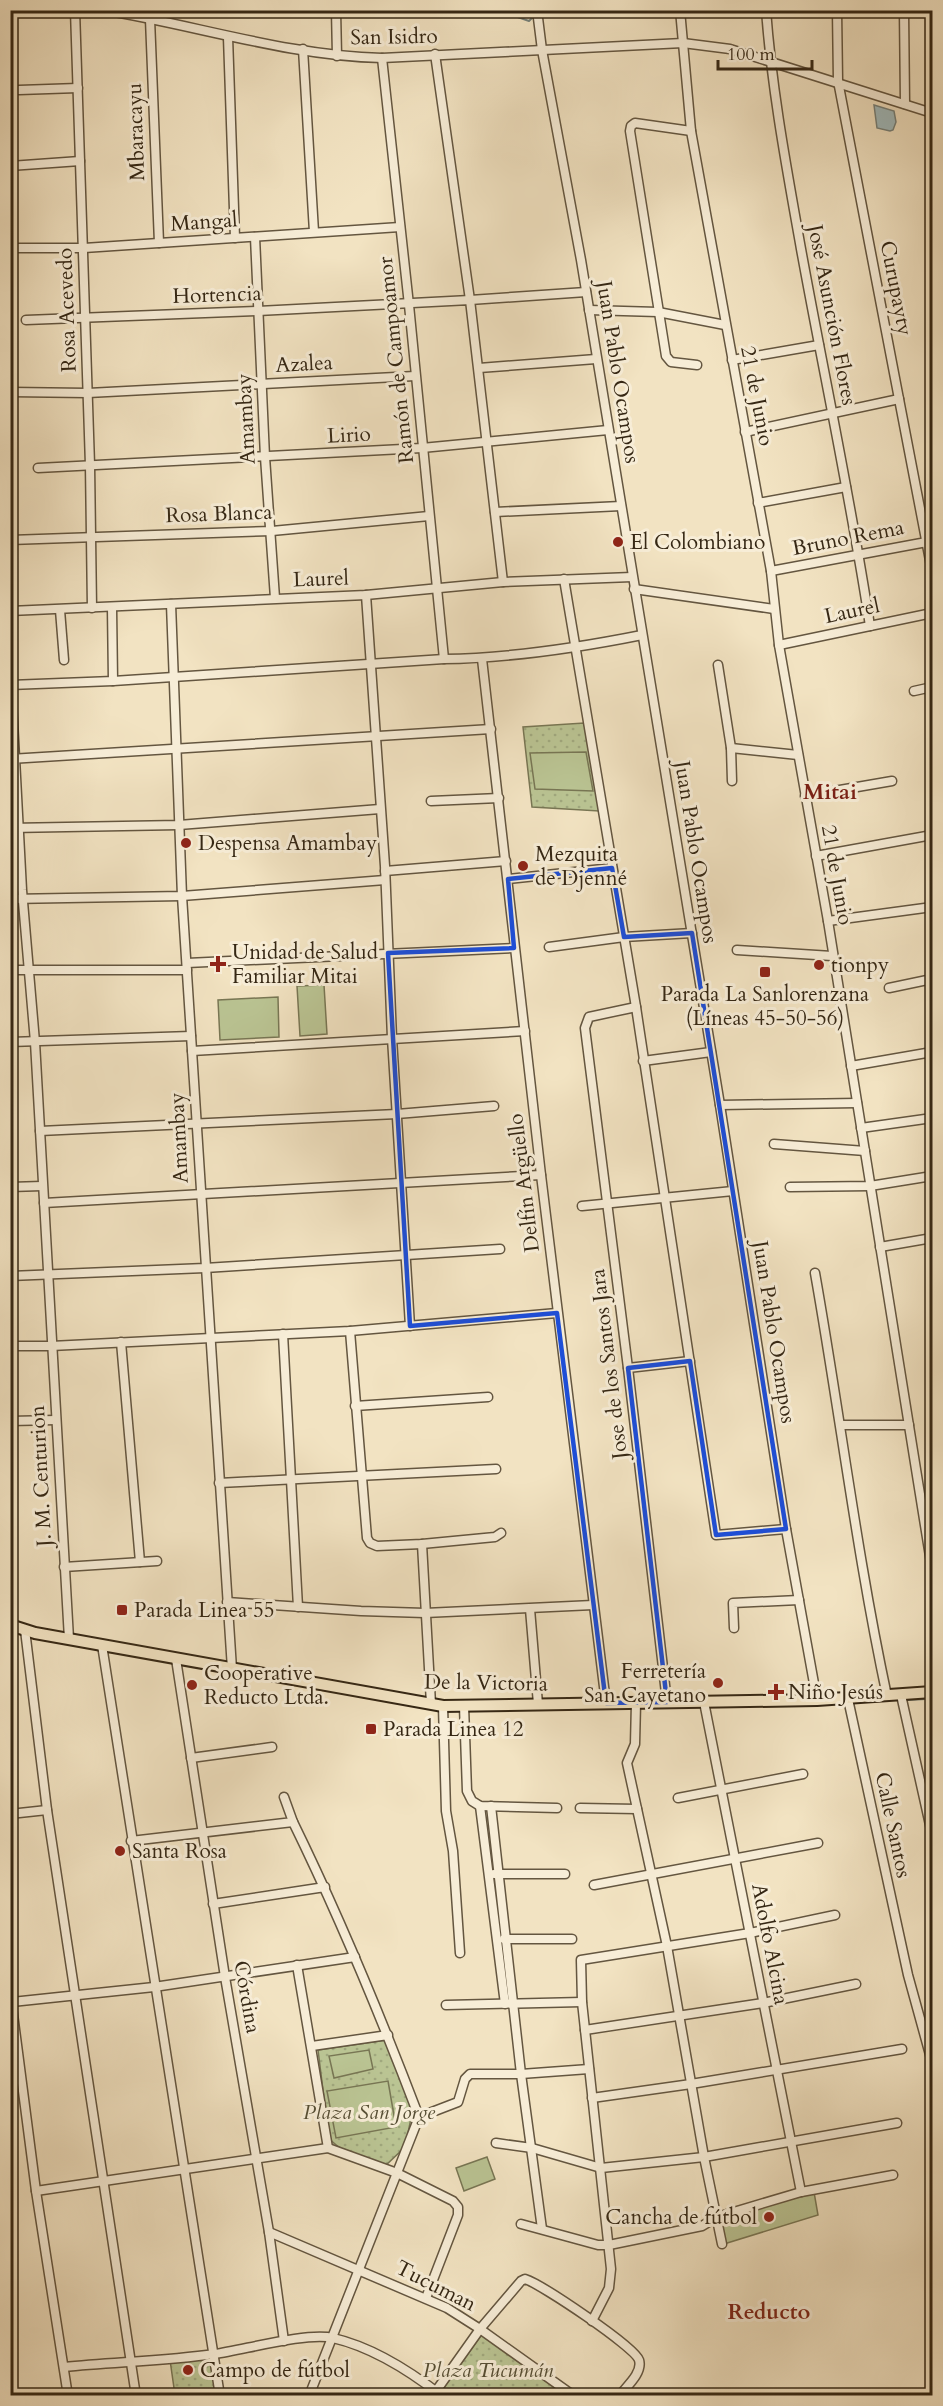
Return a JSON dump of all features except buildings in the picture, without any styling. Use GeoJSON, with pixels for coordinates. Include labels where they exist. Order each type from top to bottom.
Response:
{"type":"FeatureCollection","features":[{"type":"Feature","properties":{"kind":"main road","name":"De la Victoria"},"geometry":{"type":"LineString","coordinates":[[10,1625],[69,1639],[437,1705],[817,1700],[933,1692]]}},
{"type":"Feature","properties":{"kind":"street","name":"Rosa Acevedo"},"geometry":{"type":"LineString","coordinates":[[75,10],[84,248],[92,608]]}},
{"type":"Feature","properties":{"kind":"street","name":"San Isidro"},"geometry":{"type":"LineString","coordinates":[[103,10],[228,37],[337,56],[382,58],[683,43],[730,49],[838,81],[933,113]]}},
{"type":"Feature","properties":{"kind":"street"},"geometry":{"type":"LineString","coordinates":[[150,19],[154,10]]}},
{"type":"Feature","properties":{"kind":"street"},"geometry":{"type":"LineString","coordinates":[[336,10],[337,56]]}},
{"type":"Feature","properties":{"kind":"street","name":"Juan Pablo Ocampos"},"geometry":{"type":"LineString","coordinates":[[537,10],[692,933],[786,1528],[817,1700]]}},
{"type":"Feature","properties":{"kind":"street","name":"21 de Junio"},"geometry":{"type":"LineString","coordinates":[[680,10],[691,131],[771,571],[779,645],[828,921],[933,1569]]}},
{"type":"Feature","properties":{"kind":"street","name":"José Asunción Flores"},"geometry":{"type":"LineString","coordinates":[[766,10],[770,61],[788,177],[860,555],[870,626]]}},
{"type":"Feature","properties":{"kind":"street","name":"Curupayty"},"geometry":{"type":"LineString","coordinates":[[837,10],[838,81],[933,571]]}},
{"type":"Feature","properties":{"kind":"street"},"geometry":{"type":"LineString","coordinates":[[904,10],[905,104]]}},
{"type":"Feature","properties":{"kind":"street","name":"Mbaracayu"},"geometry":{"type":"LineString","coordinates":[[150,19],[159,243]]}},
{"type":"Feature","properties":{"kind":"street"},"geometry":{"type":"LineString","coordinates":[[228,37],[235,238]]}},
{"type":"Feature","properties":{"kind":"street"},"geometry":{"type":"LineString","coordinates":[[303,49],[314,232]]}},
{"type":"Feature","properties":{"kind":"street"},"geometry":{"type":"LineString","coordinates":[[435,54],[479,368],[503,582]]}},
{"type":"Feature","properties":{"kind":"street","name":"Ramón de Campoamor"},"geometry":{"type":"LineString","coordinates":[[382,58],[410,304],[415,376],[444,659]]}},
{"type":"Feature","properties":{"kind":"street"},"geometry":{"type":"LineString","coordinates":[[19,90],[78,88]]}},
{"type":"Feature","properties":{"kind":"street"},"geometry":{"type":"LineString","coordinates":[[691,131],[634,123],[630,130],[658,312],[668,360],[697,365]]}},
{"type":"Feature","properties":{"kind":"street"},"geometry":{"type":"LineString","coordinates":[[10,166],[80,161]]}},
{"type":"Feature","properties":{"kind":"street","name":"Mangal"},"geometry":{"type":"LineString","coordinates":[[10,248],[84,248],[400,227]]}},
{"type":"Feature","properties":{"kind":"street","name":"Amambay"},"geometry":{"type":"LineString","coordinates":[[255,237],[275,598]]}},
{"type":"Feature","properties":{"kind":"street","name":"Hortencia"},"geometry":{"type":"LineString","coordinates":[[26,320],[410,304],[586,292]]}},
{"type":"Feature","properties":{"kind":"street"},"geometry":{"type":"LineString","coordinates":[[589,309],[658,312],[725,325]]}},
{"type":"Feature","properties":{"kind":"street"},"geometry":{"type":"LineString","coordinates":[[732,360],[819,345]]}},
{"type":"Feature","properties":{"kind":"street"},"geometry":{"type":"LineString","coordinates":[[479,368],[596,359]]}},
{"type":"Feature","properties":{"kind":"street","name":"Azalea"},"geometry":{"type":"LineString","coordinates":[[10,392],[87,393],[415,376]]}},
{"type":"Feature","properties":{"kind":"street"},"geometry":{"type":"LineString","coordinates":[[745,432],[833,415],[899,399]]}},
{"type":"Feature","properties":{"kind":"street","name":"Lirio"},"geometry":{"type":"LineString","coordinates":[[39,468],[266,458],[422,448],[608,430]]}},
{"type":"Feature","properties":{"kind":"street"},"geometry":{"type":"LineString","coordinates":[[758,503],[846,487]]}},
{"type":"Feature","properties":{"kind":"street"},"geometry":{"type":"LineString","coordinates":[[495,512],[621,506]]}},
{"type":"Feature","properties":{"kind":"street","name":"Rosa Blanca"},"geometry":{"type":"LineString","coordinates":[[10,540],[92,539],[272,531],[429,516]]}},
{"type":"Feature","properties":{"kind":"street","name":"Bruno Rema"},"geometry":{"type":"LineString","coordinates":[[771,571],[929,542]]}},
{"type":"Feature","properties":{"kind":"street","name":"Laurel"},"geometry":{"type":"LineString","coordinates":[[10,611],[366,595],[438,590],[503,582],[632,577]]}},
{"type":"Feature","properties":{"kind":"street"},"geometry":{"type":"LineString","coordinates":[[564,579],[636,1007],[716,1535],[786,1528]]}},
{"type":"Feature","properties":{"kind":"street"},"geometry":{"type":"LineString","coordinates":[[634,589],[774,609]]}},
{"type":"Feature","properties":{"kind":"street"},"geometry":{"type":"LineString","coordinates":[[366,595],[385,875],[387,953],[410,1326]]}},
{"type":"Feature","properties":{"kind":"street","name":"Amambay"},"geometry":{"type":"LineString","coordinates":[[171,604],[182,896],[232,1669]]}},
{"type":"Feature","properties":{"kind":"street"},"geometry":{"type":"LineString","coordinates":[[112,608],[113,681]]}},
{"type":"Feature","properties":{"kind":"street"},"geometry":{"type":"LineString","coordinates":[[60,610],[64,660]]}},
{"type":"Feature","properties":{"kind":"street","name":"Laurel"},"geometry":{"type":"LineString","coordinates":[[779,645],[933,614]]}},
{"type":"Feature","properties":{"kind":"street"},"geometry":{"type":"LineString","coordinates":[[11,685],[370,666],[444,659],[482,659],[576,648],[642,635]]}},
{"type":"Feature","properties":{"kind":"street","name":"Delfín Argüello"},"geometry":{"type":"LineString","coordinates":[[482,659],[557,1313],[606,1703]]}},
{"type":"Feature","properties":{"kind":"street","name":"J. M. Centurion"},"geometry":{"type":"LineString","coordinates":[[10,664],[14,828],[35,1042],[69,1639]]}},
{"type":"Feature","properties":{"kind":"street"},"geometry":{"type":"LineString","coordinates":[[718,665],[731,748],[732,781]]}},
{"type":"Feature","properties":{"kind":"street"},"geometry":{"type":"LineString","coordinates":[[914,691],[933,687]]}},
{"type":"Feature","properties":{"kind":"street"},"geometry":{"type":"LineString","coordinates":[[14,759],[491,729]]}},
{"type":"Feature","properties":{"kind":"street"},"geometry":{"type":"LineString","coordinates":[[731,748],[798,755]]}},
{"type":"Feature","properties":{"kind":"street"},"geometry":{"type":"LineString","coordinates":[[805,796],[892,781]]}},
{"type":"Feature","properties":{"kind":"street"},"geometry":{"type":"LineString","coordinates":[[431,801],[499,798]]}},
{"type":"Feature","properties":{"kind":"street"},"geometry":{"type":"LineString","coordinates":[[14,828],[178,825],[380,809]]}},
{"type":"Feature","properties":{"kind":"street"},"geometry":{"type":"LineString","coordinates":[[816,855],[933,835]]}},
{"type":"Feature","properties":{"kind":"street"},"geometry":{"type":"LineString","coordinates":[[10,899],[182,896],[506,861]]}},
{"type":"Feature","properties":{"kind":"street"},"geometry":{"type":"LineString","coordinates":[[508,879],[612,868]]}},
{"type":"Feature","properties":{"kind":"street"},"geometry":{"type":"LineString","coordinates":[[828,921],[933,907]]}},
{"type":"Feature","properties":{"kind":"street"},"geometry":{"type":"LineString","coordinates":[[549,947],[692,933]]}},
{"type":"Feature","properties":{"kind":"street"},"geometry":{"type":"LineString","coordinates":[[10,970],[187,966],[387,953],[514,948]]}},
{"type":"Feature","properties":{"kind":"street"},"geometry":{"type":"LineString","coordinates":[[737,950],[832,956]]}},
{"type":"Feature","properties":{"kind":"street"},"geometry":{"type":"LineString","coordinates":[[889,988],[933,979]]}},
{"type":"Feature","properties":{"kind":"street","name":"Jose de los Santos Jara"},"geometry":{"type":"LineString","coordinates":[[636,1007],[589,1017],[585,1028],[667,1702]]}},
{"type":"Feature","properties":{"kind":"street"},"geometry":{"type":"LineString","coordinates":[[192,1051],[525,1031]]}},
{"type":"Feature","properties":{"kind":"street"},"geometry":{"type":"LineString","coordinates":[[10,1042],[191,1036]]}},
{"type":"Feature","properties":{"kind":"street"},"geometry":{"type":"LineString","coordinates":[[643,1061],[711,1052]]}},
{"type":"Feature","properties":{"kind":"street"},"geometry":{"type":"LineString","coordinates":[[851,1066],[933,1053]]}},
{"type":"Feature","properties":{"kind":"street"},"geometry":{"type":"LineString","coordinates":[[720,1105],[857,1103]]}},
{"type":"Feature","properties":{"kind":"street"},"geometry":{"type":"LineString","coordinates":[[40,1131],[397,1114],[494,1106]]}},
{"type":"Feature","properties":{"kind":"street"},"geometry":{"type":"LineString","coordinates":[[861,1128],[933,1118]]}},
{"type":"Feature","properties":{"kind":"street"},"geometry":{"type":"LineString","coordinates":[[774,1144],[865,1151]]}},
{"type":"Feature","properties":{"kind":"street"},"geometry":{"type":"LineString","coordinates":[[44,1203],[541,1175]]}},
{"type":"Feature","properties":{"kind":"street"},"geometry":{"type":"LineString","coordinates":[[790,1187],[870,1186],[933,1176]]}},
{"type":"Feature","properties":{"kind":"street"},"geometry":{"type":"LineString","coordinates":[[10,1187],[42,1186]]}},
{"type":"Feature","properties":{"kind":"street"},"geometry":{"type":"LineString","coordinates":[[582,1206],[733,1191]]}},
{"type":"Feature","properties":{"kind":"street"},"geometry":{"type":"LineString","coordinates":[[880,1247],[933,1238]]}},
{"type":"Feature","properties":{"kind":"street"},"geometry":{"type":"LineString","coordinates":[[10,1276],[205,1268],[500,1249]]}},
{"type":"Feature","properties":{"kind":"street"},"geometry":{"type":"LineString","coordinates":[[815,1273],[841,1425],[868,1608],[887,1696]]}},
{"type":"Feature","properties":{"kind":"street"},"geometry":{"type":"LineString","coordinates":[[10,1346],[51,1346],[350,1331],[557,1313]]}},
{"type":"Feature","properties":{"kind":"street"},"geometry":{"type":"LineString","coordinates":[[350,1331],[360,1477],[367,1538],[370,1543],[377,1546],[422,1544],[495,1537],[501,1533]]}},
{"type":"Feature","properties":{"kind":"street"},"geometry":{"type":"LineString","coordinates":[[283,1334],[298,1606]]}},
{"type":"Feature","properties":{"kind":"street"},"geometry":{"type":"LineString","coordinates":[[121,1342],[140,1563]]}},
{"type":"Feature","properties":{"kind":"street"},"geometry":{"type":"LineString","coordinates":[[628,1368],[690,1361]]}},
{"type":"Feature","properties":{"kind":"street"},"geometry":{"type":"LineString","coordinates":[[355,1406],[488,1398]]}},
{"type":"Feature","properties":{"kind":"street"},"geometry":{"type":"LineString","coordinates":[[10,1421],[56,1420]]}},
{"type":"Feature","properties":{"kind":"street"},"geometry":{"type":"LineString","coordinates":[[841,1425],[909,1425]]}},
{"type":"Feature","properties":{"kind":"street"},"geometry":{"type":"LineString","coordinates":[[219,1483],[496,1469]]}},
{"type":"Feature","properties":{"kind":"street"},"geometry":{"type":"LineString","coordinates":[[422,1544],[425,1613],[437,1705],[446,1811],[453,1851],[460,1953]]}},
{"type":"Feature","properties":{"kind":"street"},"geometry":{"type":"LineString","coordinates":[[64,1567],[157,1561]]}},
{"type":"Feature","properties":{"kind":"street"},"geometry":{"type":"LineString","coordinates":[[734,1628],[733,1603],[799,1600]]}},
{"type":"Feature","properties":{"kind":"street"},"geometry":{"type":"LineString","coordinates":[[227,1602],[425,1613],[593,1605]]}},
{"type":"Feature","properties":{"kind":"street"},"geometry":{"type":"LineString","coordinates":[[530,1609],[538,1704]]}},
{"type":"Feature","properties":{"kind":"street"},"geometry":{"type":"LineString","coordinates":[[25,1630],[47,1810],[136,2396]]}},
{"type":"Feature","properties":{"kind":"street"},"geometry":{"type":"LineString","coordinates":[[102,1645],[220,2396]]}},
{"type":"Feature","properties":{"kind":"street","name":"Córdina"},"geometry":{"type":"LineString","coordinates":[[176,1659],[213,1904],[269,2232],[284,2342]]}},
{"type":"Feature","properties":{"kind":"street"},"geometry":{"type":"LineString","coordinates":[[901,1695],[933,1834]]}},
{"type":"Feature","properties":{"kind":"street","name":"Calle Santos"},"geometry":{"type":"LineString","coordinates":[[848,1699],[908,1975],[933,2062]]}},
{"type":"Feature","properties":{"kind":"street"},"geometry":{"type":"LineString","coordinates":[[636,1702],[635,1744],[627,1763],[667,1946],[704,2157],[722,2244]]}},
{"type":"Feature","properties":{"kind":"street","name":"Adolfo Alcina"},"geometry":{"type":"LineString","coordinates":[[704,1702],[801,2192]]}},
{"type":"Feature","properties":{"kind":"street"},"geometry":{"type":"LineString","coordinates":[[464,1706],[467,1791],[471,1801],[480,1806],[557,1808]]}},
{"type":"Feature","properties":{"kind":"street"},"geometry":{"type":"LineString","coordinates":[[191,1758],[272,1747]]}},
{"type":"Feature","properties":{"kind":"street"},"geometry":{"type":"LineString","coordinates":[[678,1797],[722,1791],[803,1774]]}},
{"type":"Feature","properties":{"kind":"street"},"geometry":{"type":"LineString","coordinates":[[284,1797],[388,2035],[419,2117],[309,2396]]}},
{"type":"Feature","properties":{"kind":"street"},"geometry":{"type":"LineString","coordinates":[[480,1806],[489,1874],[502,1939]]}},
{"type":"Feature","properties":{"kind":"street"},"geometry":{"type":"LineString","coordinates":[[491,1806],[499,1874],[502,1939],[509,2004],[532,2148],[542,2229]]}},
{"type":"Feature","properties":{"kind":"street"},"geometry":{"type":"LineString","coordinates":[[580,1808],[637,1809]]}},
{"type":"Feature","properties":{"kind":"street"},"geometry":{"type":"LineString","coordinates":[[10,1814],[47,1810]]}},
{"type":"Feature","properties":{"kind":"street"},"geometry":{"type":"LineString","coordinates":[[131,1841],[293,1822]]}},
{"type":"Feature","properties":{"kind":"street"},"geometry":{"type":"LineString","coordinates":[[594,1885],[818,1843]]}},
{"type":"Feature","properties":{"kind":"street"},"geometry":{"type":"LineString","coordinates":[[489,1874],[565,1874]]}},
{"type":"Feature","properties":{"kind":"street"},"geometry":{"type":"LineString","coordinates":[[213,1904],[325,1887]]}},
{"type":"Feature","properties":{"kind":"street"},"geometry":{"type":"LineString","coordinates":[[592,2321],[610,2285],[609,2245],[582,2002],[581,1960],[750,1933],[835,1915]]}},
{"type":"Feature","properties":{"kind":"street"},"geometry":{"type":"LineString","coordinates":[[502,1939],[572,1939]]}},
{"type":"Feature","properties":{"kind":"street"},"geometry":{"type":"LineString","coordinates":[[12,2002],[154,1987],[355,1957]]}},
{"type":"Feature","properties":{"kind":"street"},"geometry":{"type":"LineString","coordinates":[[297,1965],[328,2148]]}},
{"type":"Feature","properties":{"kind":"street"},"geometry":{"type":"LineString","coordinates":[[585,2030],[763,2003],[856,1984]]}},
{"type":"Feature","properties":{"kind":"street"},"geometry":{"type":"LineString","coordinates":[[10,1991],[36,2191],[68,2396]]}},
{"type":"Feature","properties":{"kind":"street"},"geometry":{"type":"LineString","coordinates":[[446,2005],[582,2002]]}},
{"type":"Feature","properties":{"kind":"street"},"geometry":{"type":"LineString","coordinates":[[312,2046],[388,2035]]}},
{"type":"Feature","properties":{"kind":"street"},"geometry":{"type":"LineString","coordinates":[[592,2098],[777,2071],[902,2049]]}},
{"type":"Feature","properties":{"kind":"street"},"geometry":{"type":"LineString","coordinates":[[419,2117],[458,2102],[465,2079],[470,2074],[521,2074],[589,2069]]}},
{"type":"Feature","properties":{"kind":"street"},"geometry":{"type":"LineString","coordinates":[[496,2143],[532,2148],[602,2168],[704,2157],[791,2144],[897,2123]]}},
{"type":"Feature","properties":{"kind":"street"},"geometry":{"type":"LineString","coordinates":[[36,2191],[328,2148],[397,2173],[453,2201],[458,2207],[458,2215],[426,2298]]}},
{"type":"Feature","properties":{"kind":"street"},"geometry":{"type":"LineString","coordinates":[[521,2224],[598,2245],[609,2245],[702,2226],[717,2217],[801,2192],[893,2175]]}},
{"type":"Feature","properties":{"kind":"street","name":"Tucuman"},"geometry":{"type":"LineString","coordinates":[[269,2232],[426,2298],[480,2328],[574,2396]]}},
{"type":"Feature","properties":{"kind":"street"},"geometry":{"type":"LineString","coordinates":[[64,2367],[214,2354],[318,2337],[332,2338],[377,2354],[439,2393],[480,2328],[521,2280],[525,2279],[592,2321],[620,2341],[639,2360],[639,2370],[620,2396]]}},
{"type":"Feature","properties":{"kind":"highlighted area"},"geometry":{"type":"Polygon","coordinates":[[[612,868],[624,937],[692,933],[786,1529],[716,1535],[690,1361],[628,1368],[667,1702],[606,1703],[557,1313],[410,1326],[388,953],[514,948],[508,879],[612,868]]]}},
{"type":"Feature","properties":{"kind":"green space"},"geometry":{"type":"Polygon","coordinates":[[[584,723],[599,811],[532,807],[523,727],[584,723]]]}},
{"type":"Feature","properties":{"kind":"green space"},"geometry":{"type":"Polygon","coordinates":[[[586,752],[593,791],[535,789],[530,753],[586,752]]]}},
{"type":"Feature","properties":{"kind":"green space"},"geometry":{"type":"Polygon","coordinates":[[[324,985],[327,1034],[300,1036],[297,986],[324,985]]]}},
{"type":"Feature","properties":{"kind":"green space"},"geometry":{"type":"Polygon","coordinates":[[[278,997],[279,1037],[220,1040],[218,1000],[278,997]]]}},
{"type":"Feature","properties":{"kind":"green space","name":"Plaza San Jorge"},"geometry":{"type":"Polygon","coordinates":[[[387,2040],[413,2109],[405,2147],[385,2166],[347,2152],[329,2138],[318,2050],[387,2040]]]}},
{"type":"Feature","properties":{"kind":"green space"},"geometry":{"type":"Polygon","coordinates":[[[369,2050],[373,2069],[334,2078],[329,2056],[369,2050]]]}},
{"type":"Feature","properties":{"kind":"green space"},"geometry":{"type":"Polygon","coordinates":[[[388,2081],[396,2127],[336,2138],[327,2091],[388,2081]]]}},
{"type":"Feature","properties":{"kind":"green space"},"geometry":{"type":"Polygon","coordinates":[[[487,2157],[495,2179],[464,2191],[456,2168],[487,2157]]]}},
{"type":"Feature","properties":{"kind":"green space","name":"Cancha de fútbol"},"geometry":{"type":"Polygon","coordinates":[[[814,2192],[818,2215],[724,2244],[719,2218],[814,2192]]]}},
{"type":"Feature","properties":{"kind":"green space","name":"Plaza Tucumán"},"geometry":{"type":"Polygon","coordinates":[[[482,2334],[567,2395],[450,2395],[442,2390],[482,2334]]]}},
{"type":"Feature","properties":{"kind":"green space"},"geometry":{"type":"Polygon","coordinates":[[[211,2356],[217,2395],[175,2395],[170,2360],[211,2356]]]}},
{"type":"Feature","properties":{"kind":"water"},"geometry":{"type":"Polygon","coordinates":[[[874,105],[894,111],[896,122],[893,130],[877,128],[874,105]]]}},
{"type":"Feature","properties":{"kind":"waterway"},"geometry":{"type":"LineString","coordinates":[[497,10],[529,21],[532,18]]}},
{"type":"Feature","properties":{"kind":"waterway"},"geometry":{"type":"LineString","coordinates":[[908,1700],[926,1699]]}},
{"type":"Feature","properties":{"kind":"place","name":"El Colombiano"},"geometry":{"type":"Point","coordinates":[618,542]}},
{"type":"Feature","properties":{"kind":"place","name":"Despensa Amambay"},"geometry":{"type":"Point","coordinates":[186,843]}},
{"type":"Feature","properties":{"kind":"place","name":"Mezquita de Djenné"},"geometry":{"type":"Point","coordinates":[523,866]}},
{"type":"Feature","properties":{"kind":"place","name":"Unidad de Salud Familiar Mitai"},"geometry":{"type":"Point","coordinates":[218,964]}},
{"type":"Feature","properties":{"kind":"place","name":"tionpy"},"geometry":{"type":"Point","coordinates":[819,965]}},
{"type":"Feature","properties":{"kind":"place","name":"Parada La Sanlorenzana (Líneas 45-50-56)"},"geometry":{"type":"Point","coordinates":[765,972]}},
{"type":"Feature","properties":{"kind":"place","name":"Parada Linea 55"},"geometry":{"type":"Point","coordinates":[122,1610]}},
{"type":"Feature","properties":{"kind":"place","name":"Ferretería San Cayetano"},"geometry":{"type":"Point","coordinates":[718,1683]}},
{"type":"Feature","properties":{"kind":"place","name":"Cooperative Reducto Ltda."},"geometry":{"type":"Point","coordinates":[192,1685]}},
{"type":"Feature","properties":{"kind":"place","name":"Niño Jesús"},"geometry":{"type":"Point","coordinates":[776,1692]}},
{"type":"Feature","properties":{"kind":"place","name":"Parada Linea 12"},"geometry":{"type":"Point","coordinates":[371,1729]}},
{"type":"Feature","properties":{"kind":"place","name":"Santa Rosa"},"geometry":{"type":"Point","coordinates":[120,1851]}},
{"type":"Feature","properties":{"kind":"place","name":"Cancha de fútbol"},"geometry":{"type":"Point","coordinates":[769,2217]}},
{"type":"Feature","properties":{"kind":"place","name":"Campo de fútbol"},"geometry":{"type":"Point","coordinates":[188,2370]}},
{"type":"Feature","properties":{"kind":"district","name":"Mitai"},"geometry":{"type":"Point","coordinates":[830,792]}},
{"type":"Feature","properties":{"kind":"district","name":"Reducto"},"geometry":{"type":"Point","coordinates":[769,2312]}}]}
